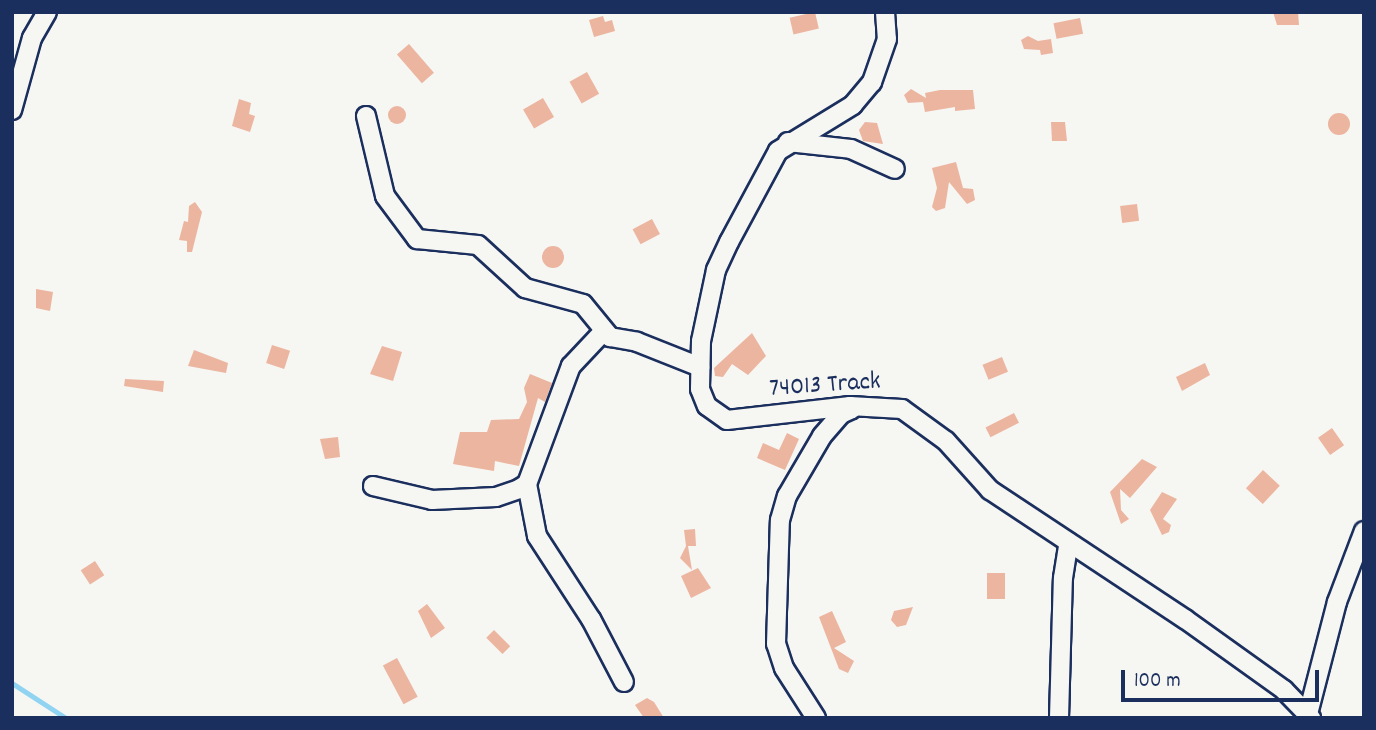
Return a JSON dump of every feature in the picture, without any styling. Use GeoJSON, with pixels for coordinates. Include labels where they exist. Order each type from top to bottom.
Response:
{"type":"FeatureCollection","features":[{"type":"Feature","properties":{"kind":"street"},"geometry":{"type":"LineString","coordinates":[[12,110],[32,38],[47,12]]}},
{"type":"Feature","properties":{"kind":"street","name":"74013 Track"},"geometry":{"type":"LineString","coordinates":[[885,12],[884,58],[863,94],[838,116],[787,142],[761,179],[716,270],[700,367],[700,389],[707,406],[727,420],[859,406],[902,409],[925,422],[990,490],[1284,690],[1309,716]]}},
{"type":"Feature","properties":{"kind":"street"},"geometry":{"type":"LineString","coordinates":[[366,116],[385,196],[417,239],[478,245],[524,288],[583,304],[603,332],[700,367]]}},
{"type":"Feature","properties":{"kind":"street"},"geometry":{"type":"LineString","coordinates":[[787,142],[851,149],[895,169]]}},
{"type":"Feature","properties":{"kind":"street"},"geometry":{"type":"LineString","coordinates":[[603,332],[570,366],[527,484],[537,537],[591,619],[624,682]]}},
{"type":"Feature","properties":{"kind":"street"},"geometry":{"type":"LineString","coordinates":[[816,718],[799,695],[776,644],[779,520],[787,496],[826,429],[841,414],[859,406]]}},
{"type":"Feature","properties":{"kind":"street"},"geometry":{"type":"LineString","coordinates":[[373,486],[432,500],[458,501],[496,497],[527,484]]}},
{"type":"Feature","properties":{"kind":"street"},"geometry":{"type":"LineString","coordinates":[[1309,716],[1337,603],[1364,531]]}},
{"type":"Feature","properties":{"kind":"street"},"geometry":{"type":"LineString","coordinates":[[1059,718],[1062,589],[1069,542]]}},
{"type":"Feature","properties":{"kind":"building"},"geometry":{"type":"Polygon","coordinates":[[[815,12],[819,29],[793,34],[790,18],[815,12]]]}},
{"type":"Feature","properties":{"kind":"building"},"geometry":{"type":"Polygon","coordinates":[[[1273,12],[1298,12],[1299,25],[1277,25],[1273,12]]]}},
{"type":"Feature","properties":{"kind":"building"},"geometry":{"type":"Polygon","coordinates":[[[603,16],[605,22],[612,20],[615,31],[594,37],[589,20],[603,16]]]}},
{"type":"Feature","properties":{"kind":"building"},"geometry":{"type":"Polygon","coordinates":[[[1080,18],[1083,34],[1057,39],[1053,23],[1080,18]]]}},
{"type":"Feature","properties":{"kind":"building"},"geometry":{"type":"Polygon","coordinates":[[[1028,36],[1038,41],[1051,39],[1053,53],[1041,55],[1040,50],[1024,49],[1021,40],[1028,36]]]}},
{"type":"Feature","properties":{"kind":"building"},"geometry":{"type":"Polygon","coordinates":[[[409,44],[434,73],[422,83],[397,54],[409,44]]]}},
{"type":"Feature","properties":{"kind":"building"},"geometry":{"type":"Polygon","coordinates":[[[587,72],[599,94],[582,104],[570,82],[587,72]]]}},
{"type":"Feature","properties":{"kind":"building"},"geometry":{"type":"Polygon","coordinates":[[[911,89],[926,98],[925,93],[940,90],[973,90],[975,109],[955,111],[955,107],[925,112],[923,102],[908,103],[904,95],[911,89]]]}},
{"type":"Feature","properties":{"kind":"building"},"geometry":{"type":"Polygon","coordinates":[[[543,98],[554,117],[534,129],[523,110],[543,98]]]}},
{"type":"Feature","properties":{"kind":"building"},"geometry":{"type":"Polygon","coordinates":[[[239,99],[251,103],[249,114],[255,116],[250,132],[232,126],[239,99]]]}},
{"type":"Feature","properties":{"kind":"building"},"geometry":{"type":"Polygon","coordinates":[[[397,106],[403,109],[406,115],[403,121],[397,124],[391,121],[388,115],[391,109],[397,106]]]}},
{"type":"Feature","properties":{"kind":"building"},"geometry":{"type":"Polygon","coordinates":[[[1335,113],[1343,113],[1350,120],[1350,128],[1343,135],[1335,135],[1328,128],[1328,120],[1335,113]]]}},
{"type":"Feature","properties":{"kind":"building"},"geometry":{"type":"Polygon","coordinates":[[[865,122],[877,123],[883,144],[863,141],[859,130],[865,122]]]}},
{"type":"Feature","properties":{"kind":"building"},"geometry":{"type":"Polygon","coordinates":[[[1051,122],[1065,122],[1067,141],[1052,141],[1051,122]]]}},
{"type":"Feature","properties":{"kind":"building"},"geometry":{"type":"Polygon","coordinates":[[[956,162],[963,188],[973,189],[975,200],[967,204],[949,182],[945,208],[936,211],[932,207],[937,188],[932,168],[956,162]]]}},
{"type":"Feature","properties":{"kind":"building"},"geometry":{"type":"Polygon","coordinates":[[[195,202],[202,212],[192,252],[187,252],[187,241],[179,240],[184,221],[188,222],[189,206],[195,202]]]}},
{"type":"Feature","properties":{"kind":"building"},"geometry":{"type":"Polygon","coordinates":[[[1137,204],[1139,221],[1122,223],[1120,206],[1137,204]]]}},
{"type":"Feature","properties":{"kind":"building"},"geometry":{"type":"Polygon","coordinates":[[[652,219],[660,234],[641,244],[633,229],[652,219]]]}},
{"type":"Feature","properties":{"kind":"building"},"geometry":{"type":"Polygon","coordinates":[[[553,246],[561,249],[564,257],[561,265],[553,268],[545,265],[542,257],[545,249],[553,246]]]}},
{"type":"Feature","properties":{"kind":"building"},"geometry":{"type":"Polygon","coordinates":[[[36,289],[53,292],[50,311],[36,308],[36,289]]]}},
{"type":"Feature","properties":{"kind":"building"},"geometry":{"type":"Polygon","coordinates":[[[752,333],[766,356],[748,375],[732,364],[723,377],[715,376],[714,368],[752,333]]]}},
{"type":"Feature","properties":{"kind":"building"},"geometry":{"type":"Polygon","coordinates":[[[272,345],[290,351],[284,369],[266,363],[272,345]]]}},
{"type":"Feature","properties":{"kind":"building"},"geometry":{"type":"Polygon","coordinates":[[[382,346],[402,352],[393,381],[370,374],[382,346]]]}},
{"type":"Feature","properties":{"kind":"building"},"geometry":{"type":"Polygon","coordinates":[[[194,350],[228,363],[226,373],[188,366],[194,350]]]}},
{"type":"Feature","properties":{"kind":"building"},"geometry":{"type":"Polygon","coordinates":[[[1002,357],[1008,372],[989,380],[983,365],[1002,357]]]}},
{"type":"Feature","properties":{"kind":"building"},"geometry":{"type":"Polygon","coordinates":[[[1205,363],[1210,375],[1182,391],[1176,377],[1205,363]]]}},
{"type":"Feature","properties":{"kind":"building"},"geometry":{"type":"Polygon","coordinates":[[[530,374],[552,383],[545,402],[538,398],[519,466],[495,461],[494,471],[453,464],[460,432],[487,432],[491,420],[519,419],[527,402],[524,388],[530,374]]]}},
{"type":"Feature","properties":{"kind":"building"},"geometry":{"type":"Polygon","coordinates":[[[125,379],[164,381],[163,392],[124,386],[125,379]]]}},
{"type":"Feature","properties":{"kind":"building"},"geometry":{"type":"Polygon","coordinates":[[[1014,413],[1019,423],[990,437],[985,428],[1014,413]]]}},
{"type":"Feature","properties":{"kind":"building"},"geometry":{"type":"Polygon","coordinates":[[[1332,428],[1344,445],[1330,455],[1318,438],[1332,428]]]}},
{"type":"Feature","properties":{"kind":"building"},"geometry":{"type":"Polygon","coordinates":[[[787,433],[799,439],[785,470],[757,458],[763,443],[779,450],[787,433]]]}},
{"type":"Feature","properties":{"kind":"building"},"geometry":{"type":"Polygon","coordinates":[[[338,437],[340,457],[325,459],[320,439],[338,437]]]}},
{"type":"Feature","properties":{"kind":"building"},"geometry":{"type":"Polygon","coordinates":[[[1142,459],[1157,467],[1130,498],[1120,489],[1121,510],[1129,519],[1121,524],[1110,492],[1142,459]]]}},
{"type":"Feature","properties":{"kind":"building"},"geometry":{"type":"Polygon","coordinates":[[[1263,470],[1280,486],[1263,504],[1246,488],[1263,470]]]}},
{"type":"Feature","properties":{"kind":"building"},"geometry":{"type":"Polygon","coordinates":[[[1162,492],[1177,499],[1163,519],[1171,525],[1169,532],[1162,535],[1150,510],[1162,492]]]}},
{"type":"Feature","properties":{"kind":"building"},"geometry":{"type":"Polygon","coordinates":[[[695,529],[696,546],[688,546],[692,570],[680,558],[686,546],[684,530],[695,529]]]}},
{"type":"Feature","properties":{"kind":"building"},"geometry":{"type":"Polygon","coordinates":[[[95,561],[104,575],[90,585],[81,570],[95,561]]]}},
{"type":"Feature","properties":{"kind":"building"},"geometry":{"type":"Polygon","coordinates":[[[698,568],[711,588],[691,598],[681,576],[698,568]]]}},
{"type":"Feature","properties":{"kind":"building"},"geometry":{"type":"Polygon","coordinates":[[[987,573],[1005,573],[1005,599],[987,599],[987,573]]]}},
{"type":"Feature","properties":{"kind":"building"},"geometry":{"type":"Polygon","coordinates":[[[427,604],[445,628],[431,638],[418,611],[427,604]]]}},
{"type":"Feature","properties":{"kind":"building"},"geometry":{"type":"Polygon","coordinates":[[[913,607],[906,625],[897,627],[891,620],[894,611],[913,607]]]}},
{"type":"Feature","properties":{"kind":"building"},"geometry":{"type":"Polygon","coordinates":[[[832,611],[846,642],[834,648],[854,661],[848,673],[839,669],[819,617],[832,611]]]}},
{"type":"Feature","properties":{"kind":"building"},"geometry":{"type":"Polygon","coordinates":[[[494,630],[510,646],[502,654],[486,638],[494,630]]]}},
{"type":"Feature","properties":{"kind":"building"},"geometry":{"type":"Polygon","coordinates":[[[397,658],[418,697],[404,704],[383,666],[397,658]]]}},
{"type":"Feature","properties":{"kind":"building"},"geometry":{"type":"Polygon","coordinates":[[[647,698],[654,702],[664,718],[644,718],[635,705],[647,698]]]}},
{"type":"Feature","properties":{"kind":"waterway"},"geometry":{"type":"LineString","coordinates":[[12,683],[66,718]]}}]}
